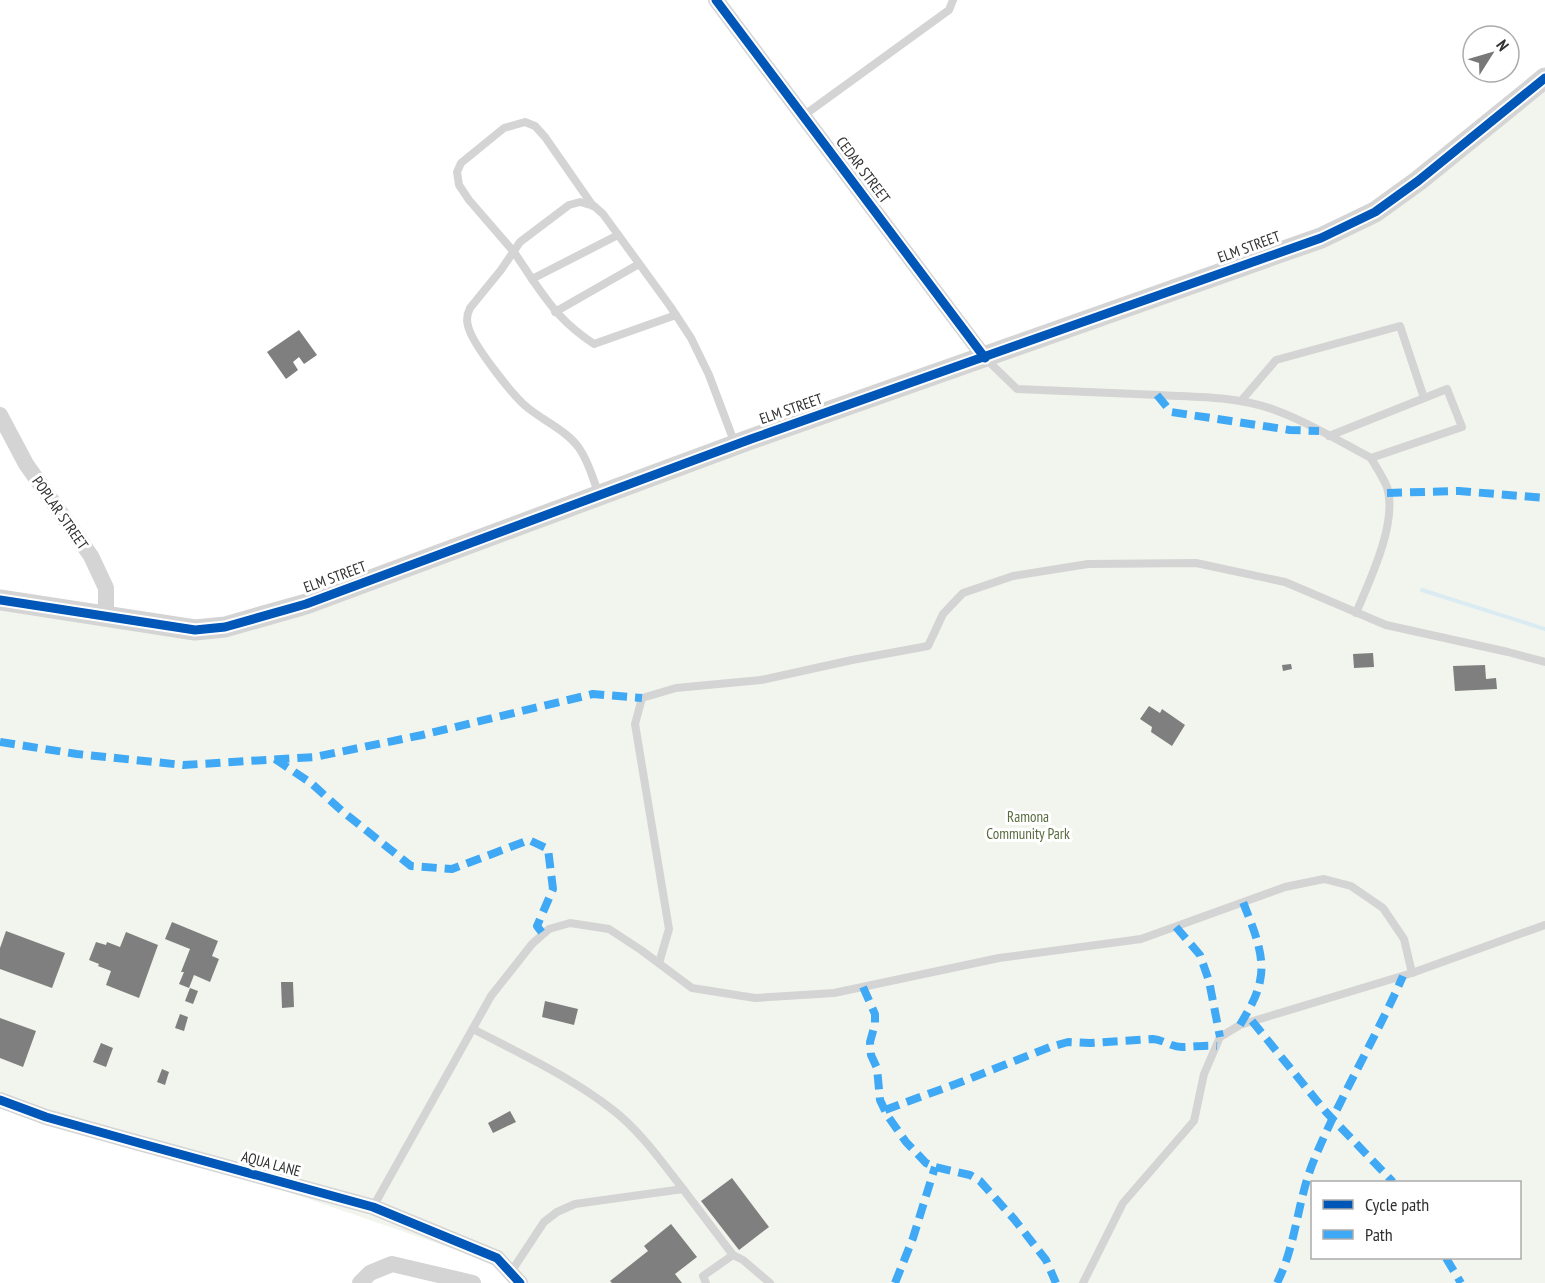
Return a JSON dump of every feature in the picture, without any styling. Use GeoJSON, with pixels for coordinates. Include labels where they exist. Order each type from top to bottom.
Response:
{"type":"FeatureCollection","features":[{"type":"Feature","properties":{"kind":"street","name":"CEDAR STREET"},"geometry":{"type":"LineString","coordinates":[[716,0],[985,357]]}},
{"type":"Feature","properties":{"kind":"street","name":"ELM STREET"},"geometry":{"type":"LineString","coordinates":[[0,600],[195,630],[225,627],[306,604],[736,445],[1321,238],[1375,212],[1418,181],[1545,78]]}},
{"type":"Feature","properties":{"kind":"street","name":"POPLAR STREET"},"geometry":{"type":"LineString","coordinates":[[0,415],[26,464],[91,556],[106,588],[106,616]]}},
{"type":"Feature","properties":{"kind":"street","name":"AQUA LANE"},"geometry":{"type":"LineString","coordinates":[[0,1100],[87,1128],[373,1207],[496,1258],[515,1278]]}},
{"type":"Feature","properties":{"kind":"street"},"geometry":{"type":"LineString","coordinates":[[360,1283],[370,1273],[392,1264],[473,1283]]}},
{"type":"Feature","properties":{"kind":"lane"},"geometry":{"type":"LineString","coordinates":[[804,116],[949,10],[953,0]]}},
{"type":"Feature","properties":{"kind":"lane"},"geometry":{"type":"LineString","coordinates":[[676,315],[594,344],[579,335],[555,312],[514,252],[468,200],[459,185],[457,172],[461,163],[504,128],[525,122],[535,126],[594,206],[603,214],[676,315],[705,368],[736,445]]}},
{"type":"Feature","properties":{"kind":"lane"},"geometry":{"type":"LineString","coordinates":[[594,206],[580,202],[569,205],[520,242],[470,308],[467,324],[475,342],[515,395],[579,447],[588,464],[599,496]]}},
{"type":"Feature","properties":{"kind":"lane"},"geometry":{"type":"LineString","coordinates":[[532,279],[618,235]]}},
{"type":"Feature","properties":{"kind":"lane"},"geometry":{"type":"LineString","coordinates":[[555,312],[639,264]]}},
{"type":"Feature","properties":{"kind":"lane"},"geometry":{"type":"LineString","coordinates":[[1241,401],[1276,360],[1400,326],[1424,398]]}},
{"type":"Feature","properties":{"kind":"lane"},"geometry":{"type":"LineString","coordinates":[[985,357],[1017,388],[1241,401],[1272,409],[1371,458],[1387,487],[1389,521],[1374,571],[1356,612]]}},
{"type":"Feature","properties":{"kind":"lane"},"geometry":{"type":"LineString","coordinates":[[1329,436],[1447,389],[1462,427],[1371,458]]}},
{"type":"Feature","properties":{"kind":"lane"},"geometry":{"type":"LineString","coordinates":[[659,963],[669,929],[635,724],[642,698],[676,688],[761,680],[928,646],[944,614],[963,593],[1013,576],[1089,564],[1196,563],[1285,582],[1386,625],[1545,662]]}},
{"type":"Feature","properties":{"kind":"lane"},"geometry":{"type":"LineString","coordinates":[[373,1207],[491,996],[532,944],[549,929],[570,923],[609,929],[693,988],[755,998],[834,993],[999,958],[1141,939],[1285,887],[1324,879],[1351,886],[1383,908],[1404,939],[1412,973]]}},
{"type":"Feature","properties":{"kind":"lane"},"geometry":{"type":"LineString","coordinates":[[1083,1283],[1123,1203],[1194,1121],[1204,1074],[1220,1037],[1240,1025],[1412,973],[1545,925]]}},
{"type":"Feature","properties":{"kind":"lane"},"geometry":{"type":"LineString","coordinates":[[473,1029],[547,1067],[613,1110],[640,1135],[733,1255],[743,1260],[770,1283]]}},
{"type":"Feature","properties":{"kind":"lane"},"geometry":{"type":"LineString","coordinates":[[515,1278],[544,1222],[557,1212],[575,1204],[683,1189]]}},
{"type":"Feature","properties":{"kind":"lane"},"geometry":{"type":"LineString","coordinates":[[705,1283],[704,1276],[733,1255]]}},
{"type":"Feature","properties":{"kind":"green space","name":"Ramona Community Park"},"geometry":{"type":"Polygon","coordinates":[[[1545,78],[1545,1283],[521,1283],[489,1261],[294,1194],[0,1100],[0,602],[225,627],[1324,236],[1545,78]]]}},
{"type":"Feature","properties":{"kind":"building"},"geometry":{"type":"Polygon","coordinates":[[[299,330],[317,355],[304,364],[299,357],[293,362],[298,370],[286,379],[267,352],[299,330]]]}},
{"type":"Feature","properties":{"kind":"building"},"geometry":{"type":"Polygon","coordinates":[[[1373,653],[1374,667],[1354,668],[1353,654],[1373,653]]]}},
{"type":"Feature","properties":{"kind":"building"},"geometry":{"type":"Polygon","coordinates":[[[1291,664],[1292,669],[1283,671],[1282,665],[1291,664]]]}},
{"type":"Feature","properties":{"kind":"building"},"geometry":{"type":"Polygon","coordinates":[[[1485,665],[1486,679],[1496,678],[1497,689],[1455,691],[1453,666],[1485,665]]]}},
{"type":"Feature","properties":{"kind":"building"},"geometry":{"type":"Polygon","coordinates":[[[1149,706],[1160,713],[1162,709],[1185,725],[1172,746],[1151,732],[1152,727],[1140,719],[1149,706]]]}},
{"type":"Feature","properties":{"kind":"building"},"geometry":{"type":"Polygon","coordinates":[[[172,922],[218,941],[212,956],[219,959],[210,982],[194,975],[189,988],[179,984],[190,949],[165,939],[172,922]]]}},
{"type":"Feature","properties":{"kind":"building"},"geometry":{"type":"Polygon","coordinates":[[[6,931],[65,953],[52,988],[0,969],[0,948],[6,931]]]}},
{"type":"Feature","properties":{"kind":"building"},"geometry":{"type":"Polygon","coordinates":[[[126,932],[158,945],[139,998],[106,985],[111,971],[89,960],[96,942],[106,945],[107,942],[120,947],[126,932]]]}},
{"type":"Feature","properties":{"kind":"building"},"geometry":{"type":"Polygon","coordinates":[[[281,982],[293,982],[294,1007],[282,1008],[281,982]]]}},
{"type":"Feature","properties":{"kind":"building"},"geometry":{"type":"Polygon","coordinates":[[[190,988],[198,991],[193,1004],[185,1001],[190,988]]]}},
{"type":"Feature","properties":{"kind":"building"},"geometry":{"type":"Polygon","coordinates":[[[545,1001],[578,1009],[574,1025],[542,1017],[545,1001]]]}},
{"type":"Feature","properties":{"kind":"building"},"geometry":{"type":"Polygon","coordinates":[[[180,1014],[188,1017],[184,1031],[175,1028],[180,1014]]]}},
{"type":"Feature","properties":{"kind":"building"},"geometry":{"type":"Polygon","coordinates":[[[0,1018],[36,1031],[23,1067],[0,1058],[0,1018]]]}},
{"type":"Feature","properties":{"kind":"building"},"geometry":{"type":"Polygon","coordinates":[[[101,1043],[113,1048],[106,1067],[93,1062],[101,1043]]]}},
{"type":"Feature","properties":{"kind":"building"},"geometry":{"type":"Polygon","coordinates":[[[162,1069],[169,1072],[165,1085],[157,1082],[162,1069]]]}},
{"type":"Feature","properties":{"kind":"building"},"geometry":{"type":"Polygon","coordinates":[[[510,1111],[516,1122],[493,1133],[488,1123],[510,1111]]]}},
{"type":"Feature","properties":{"kind":"building"},"geometry":{"type":"Polygon","coordinates":[[[732,1178],[769,1227],[739,1250],[701,1201],[732,1178]]]}},
{"type":"Feature","properties":{"kind":"building"},"geometry":{"type":"Polygon","coordinates":[[[671,1224],[697,1257],[675,1274],[682,1283],[612,1283],[610,1281],[648,1251],[644,1246],[671,1224]]]}},
{"type":"Feature","properties":{"kind":"waterway"},"geometry":{"type":"LineString","coordinates":[[1422,590],[1545,629]]}},
{"type":"Feature","properties":{"kind":"marked path"},"geometry":{"type":"LineString","coordinates":[[1157,395],[1171,412],[1290,430],[1319,431]]}},
{"type":"Feature","properties":{"kind":"marked path"},"geometry":{"type":"LineString","coordinates":[[1387,493],[1459,491],[1545,498]]}},
{"type":"Feature","properties":{"kind":"marked path"},"geometry":{"type":"LineString","coordinates":[[0,742],[77,754],[183,765],[315,757],[422,735],[593,694],[642,698]]}},
{"type":"Feature","properties":{"kind":"marked path"},"geometry":{"type":"LineString","coordinates":[[275,759],[311,783],[411,866],[452,869],[529,840],[548,849],[553,889],[537,926],[543,934]]}},
{"type":"Feature","properties":{"kind":"marked path"},"geometry":{"type":"LineString","coordinates":[[1240,1025],[1257,993],[1261,971],[1260,951],[1243,902]]}},
{"type":"Feature","properties":{"kind":"marked path"},"geometry":{"type":"LineString","coordinates":[[1176,927],[1200,955],[1209,981],[1220,1037]]}},
{"type":"Feature","properties":{"kind":"marked path"},"geometry":{"type":"LineString","coordinates":[[1277,1283],[1288,1254],[1312,1165],[1333,1117],[1403,976]]}},
{"type":"Feature","properties":{"kind":"marked path"},"geometry":{"type":"LineString","coordinates":[[863,987],[875,1014],[870,1042],[871,1055],[877,1068],[880,1100],[887,1115],[906,1142],[926,1163],[970,1175],[980,1181],[1046,1260],[1056,1283]]}},
{"type":"Feature","properties":{"kind":"marked path"},"geometry":{"type":"LineString","coordinates":[[1252,1021],[1326,1112],[1392,1181]]}},
{"type":"Feature","properties":{"kind":"marked path"},"geometry":{"type":"LineString","coordinates":[[885,1110],[1068,1042],[1153,1039],[1178,1047],[1217,1046]]}},
{"type":"Feature","properties":{"kind":"marked path"},"geometry":{"type":"LineString","coordinates":[[895,1283],[913,1238],[935,1167]]}},
{"type":"Feature","properties":{"kind":"marked path"},"geometry":{"type":"LineString","coordinates":[[1447,1259],[1461,1283]]}},
{"type":"Feature","properties":{"kind":"cycle path"},"geometry":{"type":"LineString","coordinates":[[716,0],[985,358]]}},
{"type":"Feature","properties":{"kind":"cycle path"},"geometry":{"type":"LineString","coordinates":[[0,600],[195,630],[225,627],[306,604],[751,439],[1321,238],[1375,212],[1418,181],[1545,78]]}},
{"type":"Feature","properties":{"kind":"cycle path"},"geometry":{"type":"LineString","coordinates":[[0,1100],[46,1117],[373,1207],[497,1258],[520,1283]]}}]}
